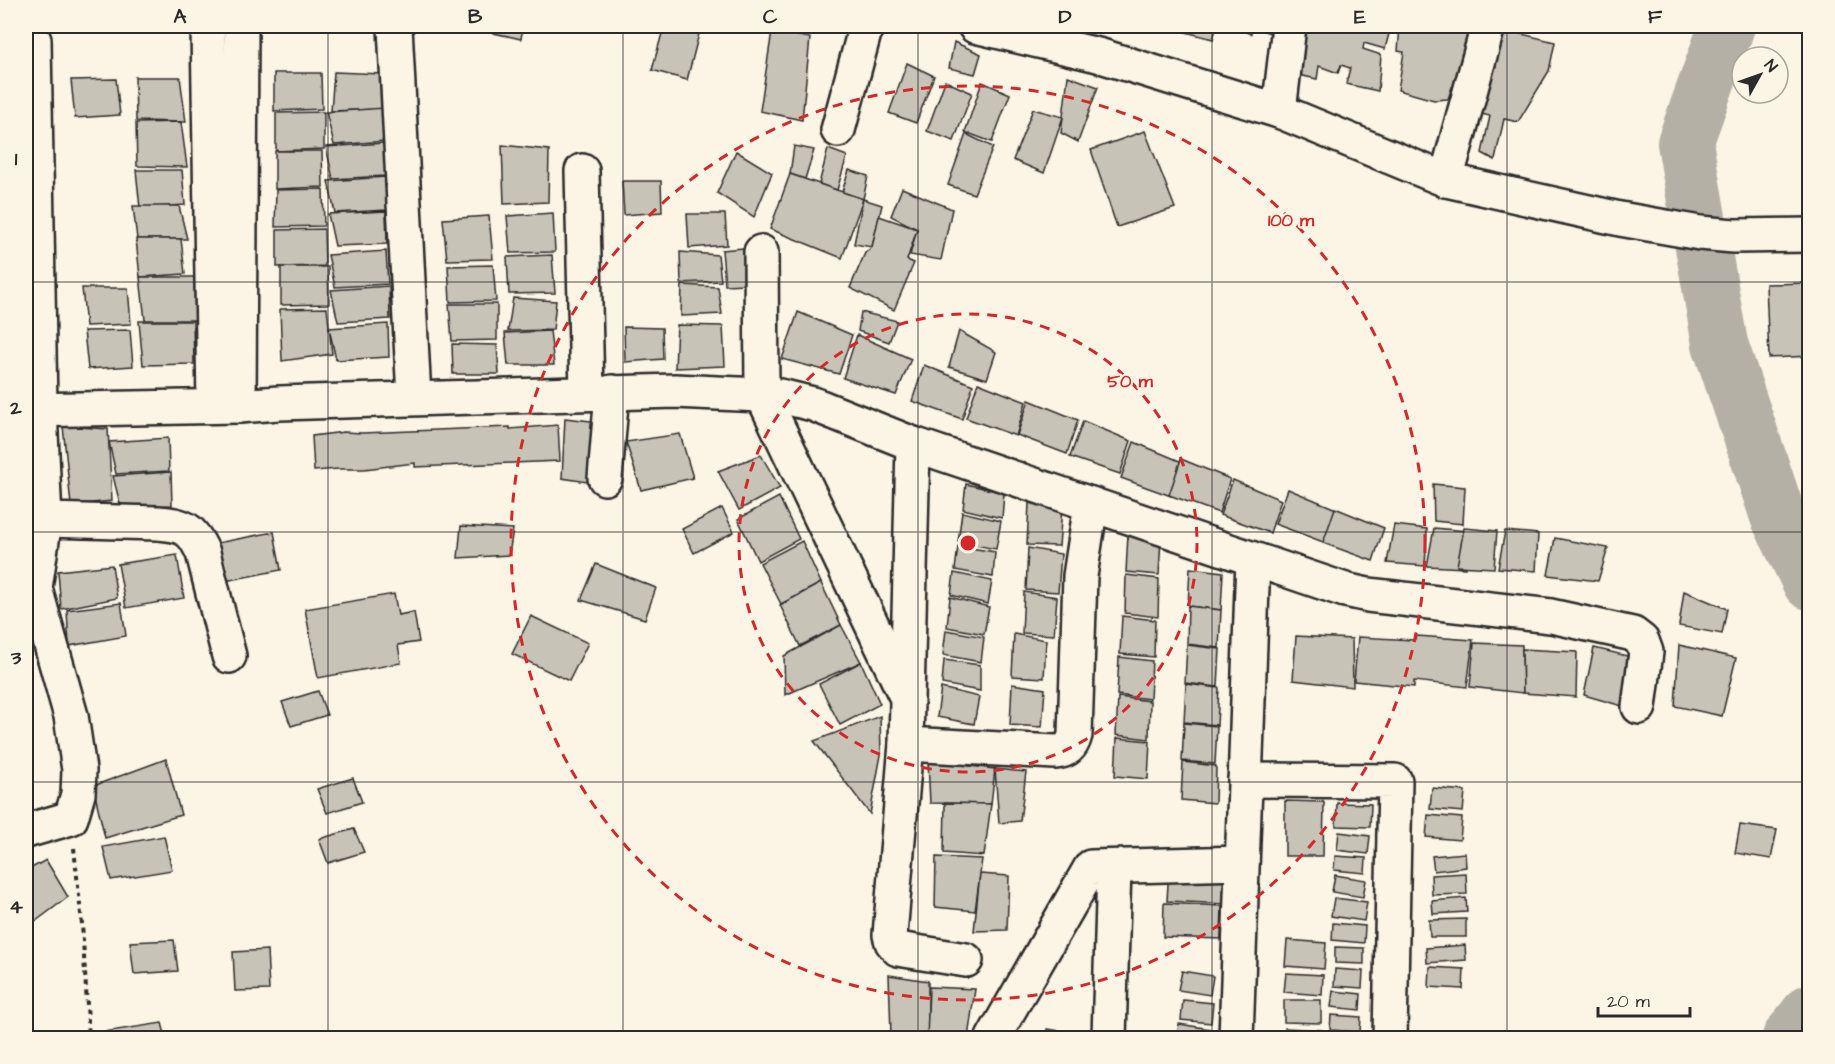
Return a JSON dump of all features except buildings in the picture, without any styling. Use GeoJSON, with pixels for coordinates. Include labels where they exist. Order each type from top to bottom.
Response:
{"type":"FeatureCollection","features":[{"type":"Feature","properties":{"kind":"street"},"geometry":{"type":"LineString","coordinates":[[208,26],[226,406]]}},
{"type":"Feature","properties":{"kind":"street"},"geometry":{"type":"LineString","coordinates":[[226,406],[241,26]]}},
{"type":"Feature","properties":{"kind":"street"},"geometry":{"type":"LineString","coordinates":[[838,130],[866,26]]}},
{"type":"Feature","properties":{"kind":"street"},"geometry":{"type":"LineString","coordinates":[[975,26],[1098,55],[1279,111],[1446,180],[1620,219],[1692,231],[1734,236],[1809,235]]}},
{"type":"Feature","properties":{"kind":"street"},"geometry":{"type":"LineString","coordinates":[[1279,111],[1289,26]]}},
{"type":"Feature","properties":{"kind":"street"},"geometry":{"type":"LineString","coordinates":[[1446,180],[1488,26]]}},
{"type":"Feature","properties":{"kind":"street"},"geometry":{"type":"LineString","coordinates":[[395,27],[414,398]]}},
{"type":"Feature","properties":{"kind":"street"},"geometry":{"type":"LineString","coordinates":[[26,831],[71,818],[78,794],[79,770],[71,716],[35,588],[45,520],[33,410],[34,40]]}},
{"type":"Feature","properties":{"kind":"street"},"geometry":{"type":"LineString","coordinates":[[582,171],[605,478]]}},
{"type":"Feature","properties":{"kind":"street"},"geometry":{"type":"LineString","coordinates":[[761,252],[762,394],[908,699]]}},
{"type":"Feature","properties":{"kind":"street"},"geometry":{"type":"LineString","coordinates":[[33,410],[675,391],[762,394],[796,399],[913,444],[1334,587],[1357,593],[1551,616],[1633,634],[1642,641],[1646,648],[1639,707]]}},
{"type":"Feature","properties":{"kind":"street"},"geometry":{"type":"LineString","coordinates":[[913,444],[906,744],[890,935],[895,946],[903,950],[966,960]]}},
{"type":"Feature","properties":{"kind":"street"},"geometry":{"type":"LineString","coordinates":[[906,744],[1056,752],[1069,749],[1075,735],[1080,576],[1091,504]]}},
{"type":"Feature","properties":{"kind":"street"},"geometry":{"type":"LineString","coordinates":[[45,520],[176,524],[187,529],[196,538],[203,553],[229,656]]}},
{"type":"Feature","properties":{"kind":"street"},"geometry":{"type":"LineString","coordinates":[[1236,1038],[1253,559]]}},
{"type":"Feature","properties":{"kind":"street"},"geometry":{"type":"LineString","coordinates":[[1245,780],[1395,781],[1390,1038]]}},
{"type":"Feature","properties":{"kind":"street"},"geometry":{"type":"LineString","coordinates":[[993,1038],[1091,867],[1242,863]]}},
{"type":"Feature","properties":{"kind":"street"},"geometry":{"type":"LineString","coordinates":[[1109,1038],[1114,867]]}},
{"type":"Feature","properties":{"kind":"path"},"geometry":{"type":"LineString","coordinates":[[71,818],[82,924],[89,1038]]}},
{"type":"Feature","properties":{"kind":"waterway"},"geometry":{"type":"LineString","coordinates":[[1727,26],[1685,143],[1720,344],[1778,516],[1810,582]]}},
{"type":"Feature","properties":{"kind":"waterway"},"geometry":{"type":"LineString","coordinates":[[1790,1038],[1810,1012]]}}]}
